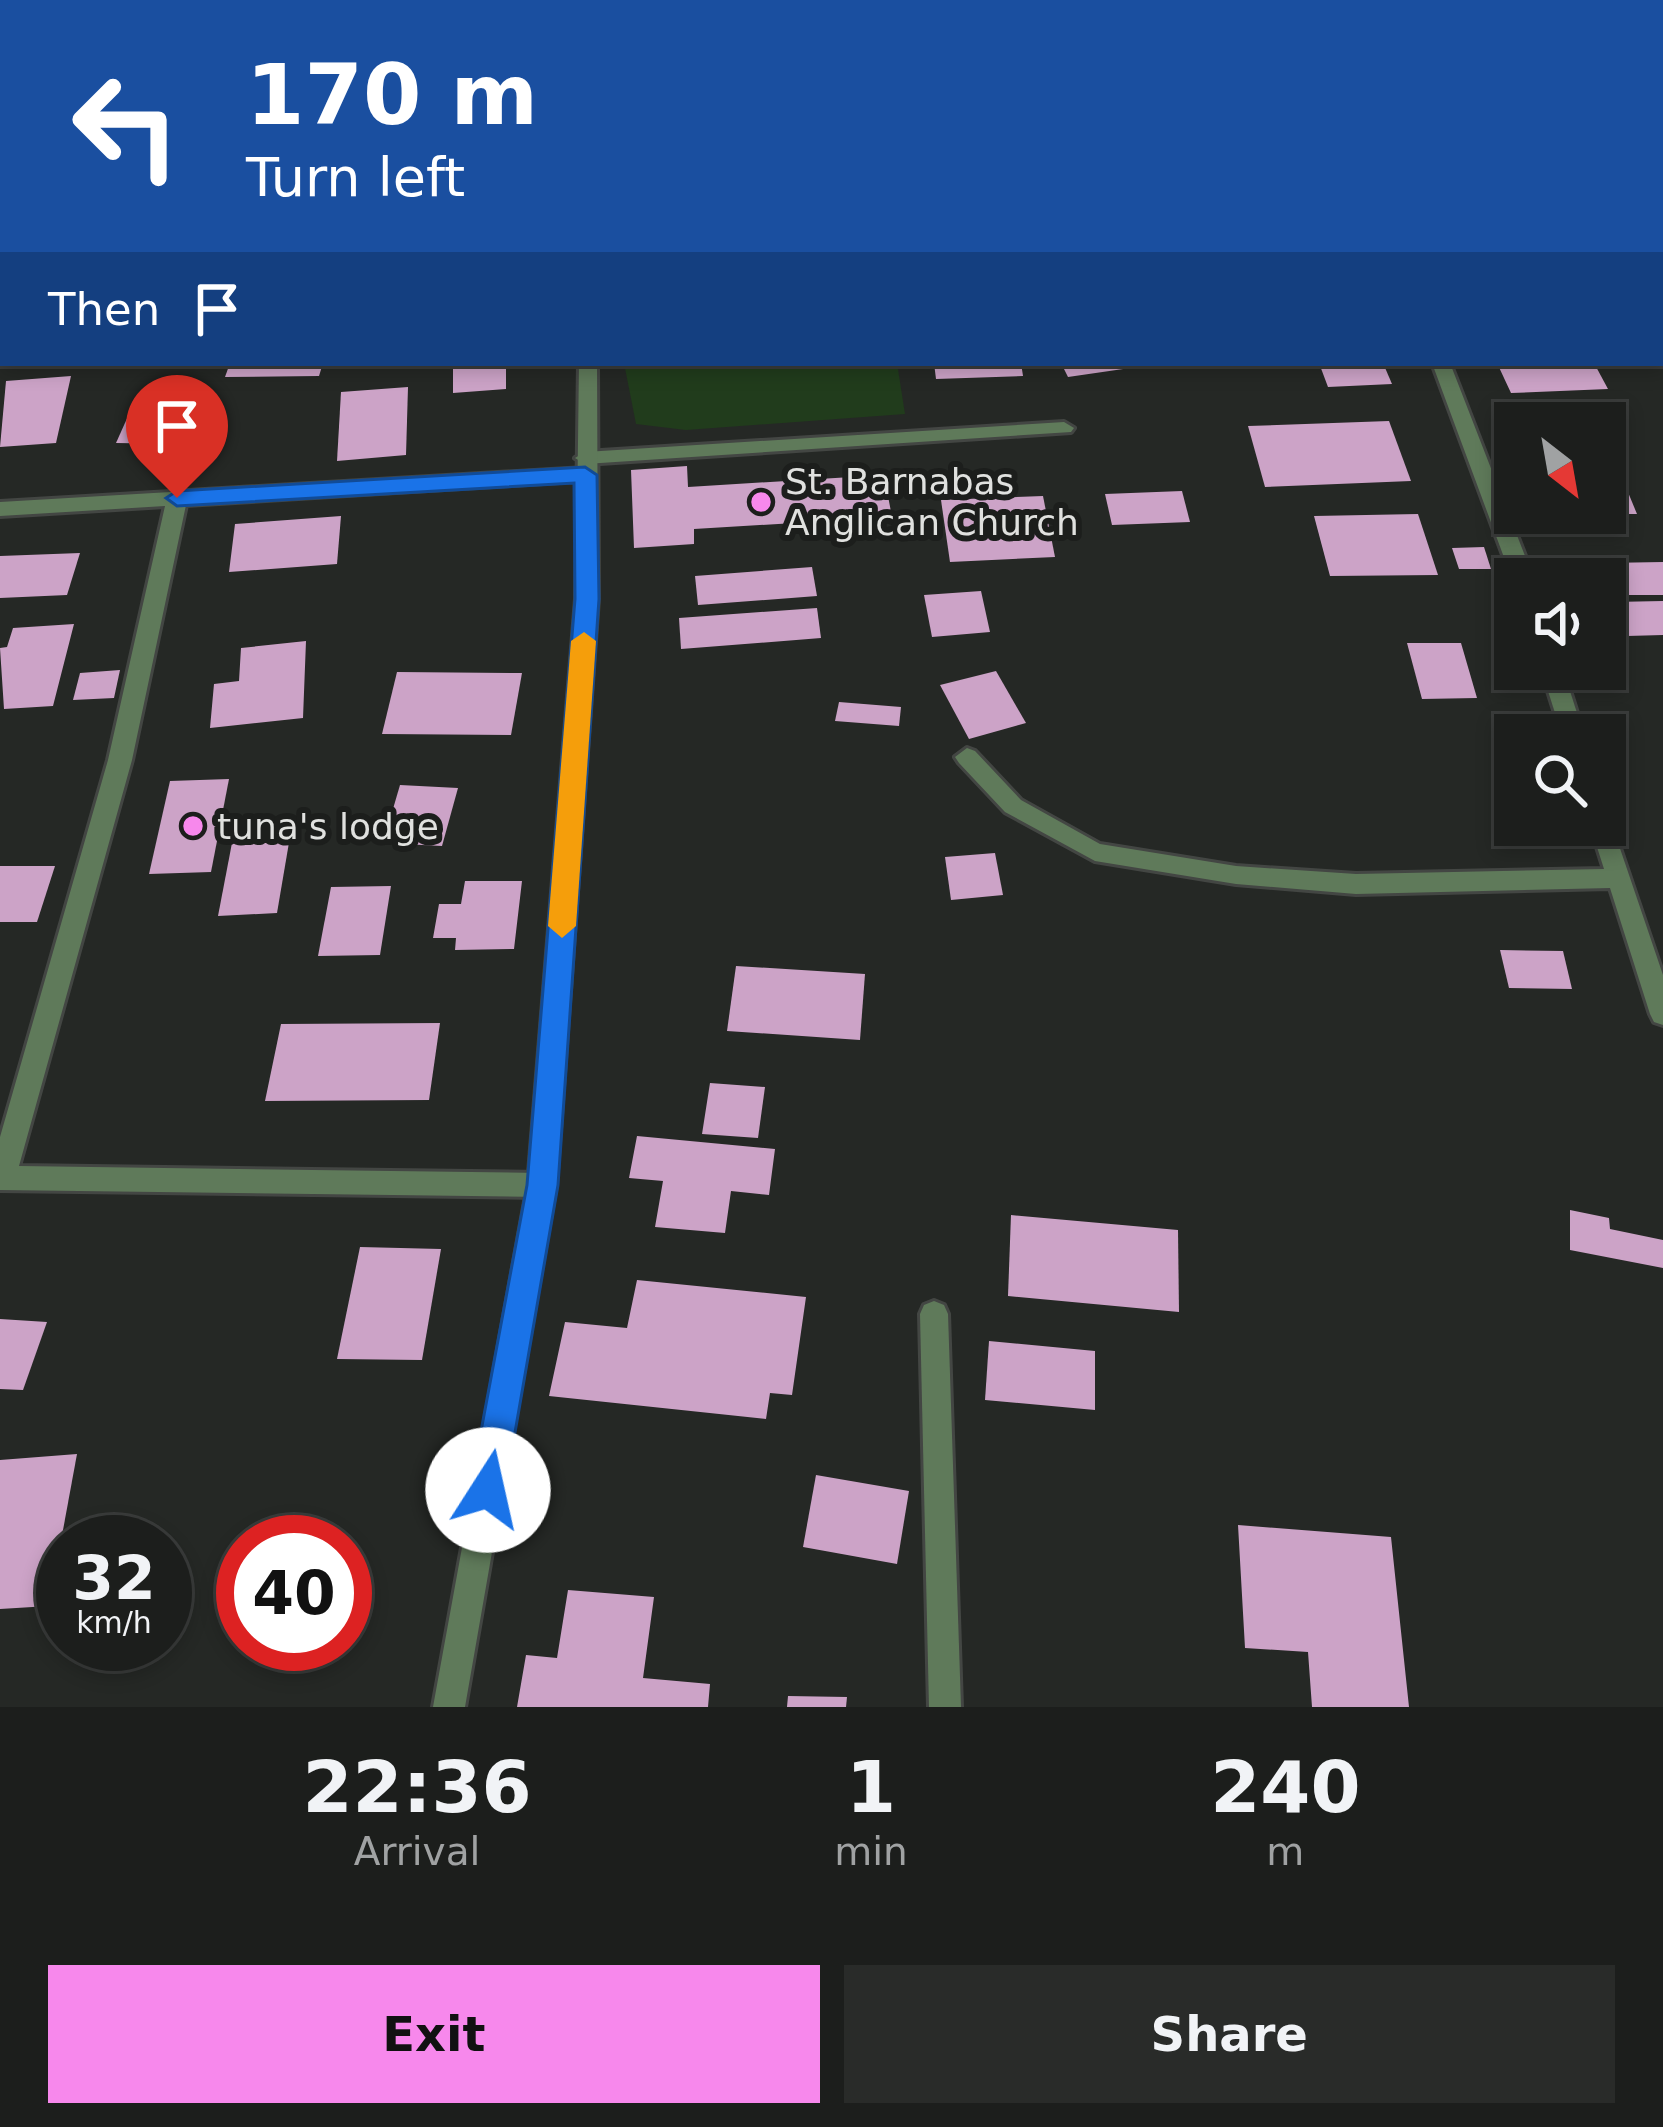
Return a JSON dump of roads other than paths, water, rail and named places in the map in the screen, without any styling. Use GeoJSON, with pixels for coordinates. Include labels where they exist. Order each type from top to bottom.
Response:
{"type":"FeatureCollection","features":[{"type":"Feature","properties":{"kind":"street"},"geometry":{"type":"LineString","coordinates":[[449,1707],[542,1185],[587,599],[588,366]]}},
{"type":"Feature","properties":{"kind":"street"},"geometry":{"type":"LineString","coordinates":[[1442,366],[1515,558]]}},
{"type":"Feature","properties":{"kind":"street"},"geometry":{"type":"LineString","coordinates":[[0,508],[1064,428]]}},
{"type":"Feature","properties":{"kind":"street"},"geometry":{"type":"LineString","coordinates":[[177,498],[120,760],[1,1178],[542,1185]]}},
{"type":"Feature","properties":{"kind":"street"},"geometry":{"type":"LineString","coordinates":[[967,757],[1013,806],[1095,852],[1236,875],[1356,884],[1619,878]]}},
{"type":"Feature","properties":{"kind":"street"},"geometry":{"type":"LineString","coordinates":[[1609,846],[1663,1014]]}},
{"type":"Feature","properties":{"kind":"street"},"geometry":{"type":"LineString","coordinates":[[934,1315],[945,1707]]}},
{"type":"Feature","properties":{"kind":"place","name":"St. Barnabas Anglican Church"},"geometry":{"type":"Point","coordinates":[761,502]}},
{"type":"Feature","properties":{"kind":"place","name":"tuna's lodge"},"geometry":{"type":"Point","coordinates":[193,826]}}]}
